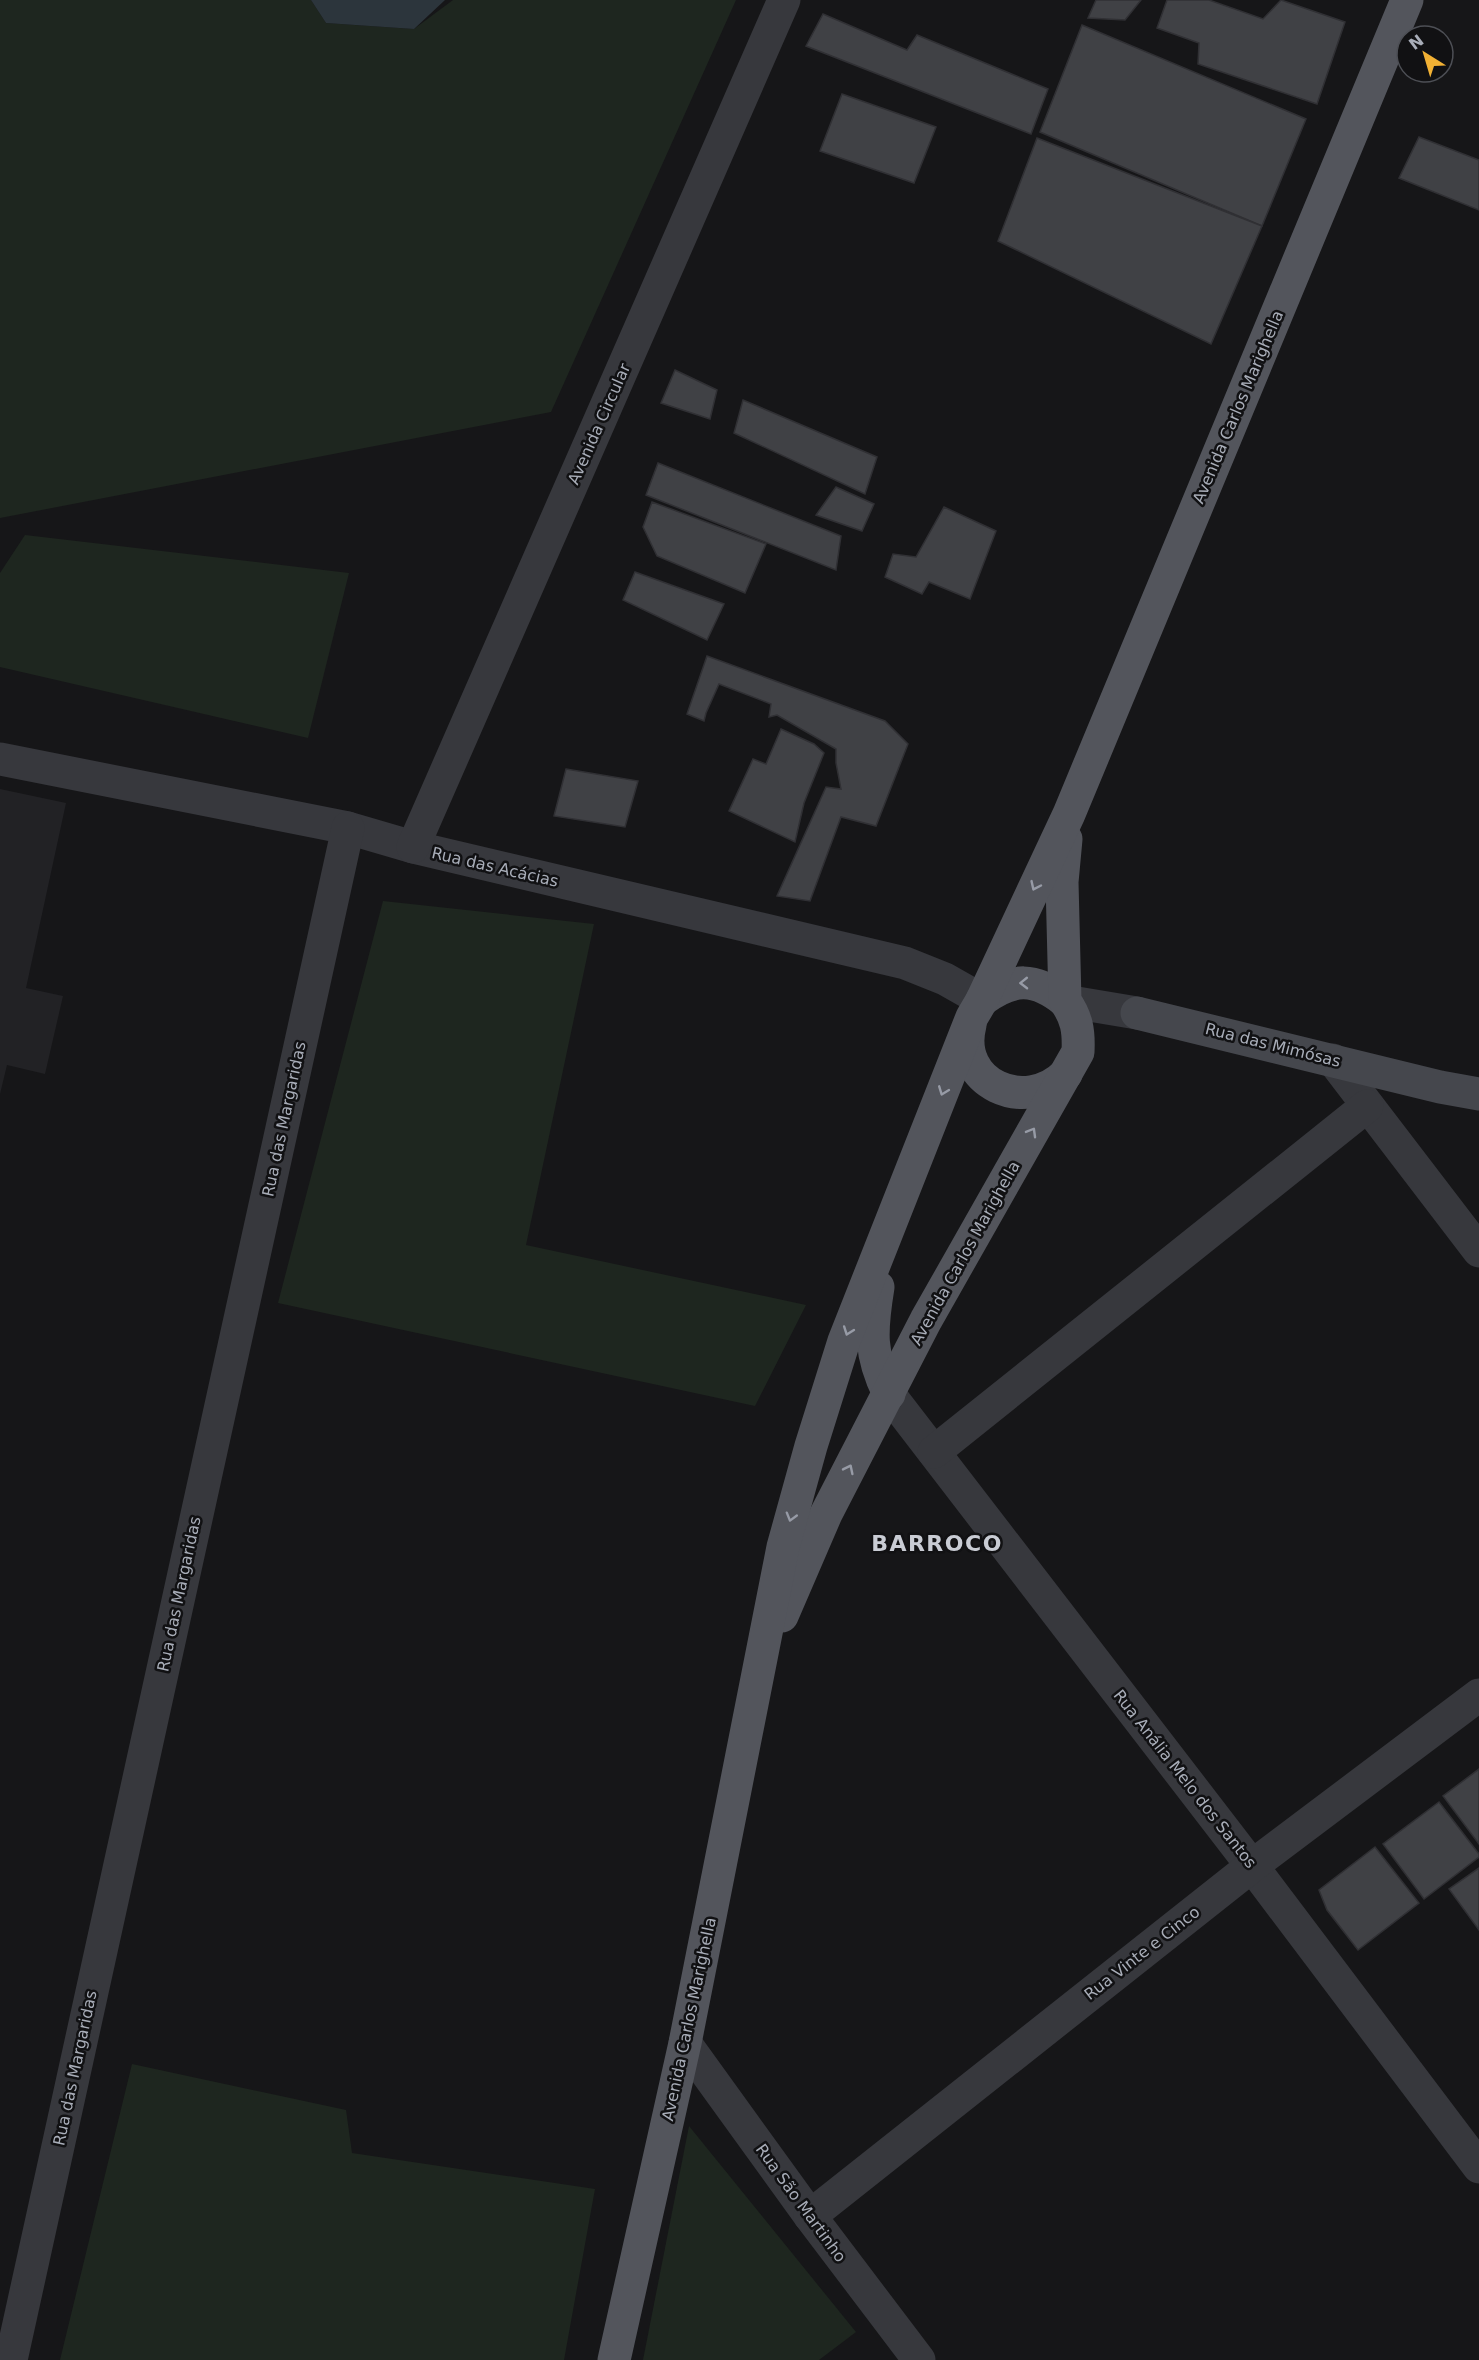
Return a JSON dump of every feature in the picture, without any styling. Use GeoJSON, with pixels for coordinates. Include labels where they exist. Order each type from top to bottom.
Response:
{"type":"FeatureCollection","features":[{"type":"Feature","properties":{"kind":"main road","name":"Avenida Carlos Marighella"},"geometry":{"type":"LineString","coordinates":[[614,2360],[685,2043],[783,1547],[811,1446],[844,1341],[977,1009],[1069,814],[1407,0]]}},
{"type":"Feature","properties":{"kind":"main road","name":"Avenida Carlos Marighella"},"geometry":{"type":"LineString","coordinates":[[756,1676],[826,1514],[954,1268],[1078,1052],[1079,1034],[1075,1016],[1065,1001],[1062,882],[1069,814]]}},
{"type":"Feature","properties":{"kind":"main road"},"geometry":{"type":"LineString","coordinates":[[1065,1001],[1052,990],[1035,983],[1016,983],[998,989],[977,1009],[968,1034],[970,1053],[978,1070],[999,1089],[1025,1094],[1043,1090],[1058,1082],[1072,1066]]}},
{"type":"Feature","properties":{"kind":"main road"},"geometry":{"type":"LineString","coordinates":[[888,1229],[873,1330],[873,1352],[878,1372],[889,1394]]}},
{"type":"Feature","properties":{"kind":"street","name":"Avenida Circular"},"geometry":{"type":"LineString","coordinates":[[413,847],[784,0]]}},
{"type":"Feature","properties":{"kind":"street","name":"Rua das Acácias"},"geometry":{"type":"LineString","coordinates":[[0,759],[348,828],[413,847],[905,963],[945,979],[977,1009]]}},
{"type":"Feature","properties":{"kind":"street","name":"Rua das Margaridas"},"geometry":{"type":"LineString","coordinates":[[11,2360],[348,828]]}},
{"type":"Feature","properties":{"kind":"street","name":"Rua das Mimósas"},"geometry":{"type":"LineString","coordinates":[[1065,1001],[1137,1013],[1440,1087],[1479,1094]]}},
{"type":"Feature","properties":{"kind":"street"},"geometry":{"type":"LineString","coordinates":[[1333,1060],[1479,1251]]}},
{"type":"Feature","properties":{"kind":"street"},"geometry":{"type":"LineString","coordinates":[[934,1452],[1367,1106]]}},
{"type":"Feature","properties":{"kind":"street","name":"Rua Anália Melo dos Santos"},"geometry":{"type":"LineString","coordinates":[[889,1394],[1252,1866],[1479,2167]]}},
{"type":"Feature","properties":{"kind":"street","name":"Rua Vinte e Cinco"},"geometry":{"type":"LineString","coordinates":[[810,2216],[1252,1866],[1479,1695]]}},
{"type":"Feature","properties":{"kind":"street","name":"Rua São Martinho"},"geometry":{"type":"LineString","coordinates":[[685,2043],[810,2216],[919,2360]]}},
{"type":"Feature","properties":{"kind":"shaded area"},"geometry":{"type":"Polygon","coordinates":[[[0,0],[311,0],[326,23],[414,29],[453,0],[736,0],[551,412],[0,518],[0,0]]]}},
{"type":"Feature","properties":{"kind":"shaded area"},"geometry":{"type":"Polygon","coordinates":[[[311,0],[445,0],[414,29],[326,23],[311,0]]]}},
{"type":"Feature","properties":{"kind":"shaded area"},"geometry":{"type":"Polygon","coordinates":[[[25,535],[349,573],[308,738],[0,667],[0,573],[25,535]]]}},
{"type":"Feature","properties":{"kind":"shaded area"},"geometry":{"type":"Polygon","coordinates":[[[0,789],[66,803],[26,988],[63,996],[45,1074],[7,1065],[0,1094],[0,789]]]}},
{"type":"Feature","properties":{"kind":"shaded area"},"geometry":{"type":"Polygon","coordinates":[[[383,901],[594,924],[526,1245],[806,1305],[755,1406],[278,1303],[383,901]]]}},
{"type":"Feature","properties":{"kind":"shaded area"},"geometry":{"type":"Polygon","coordinates":[[[132,2064],[346,2110],[352,2153],[595,2189],[564,2360],[60,2360],[132,2064]]]}},
{"type":"Feature","properties":{"kind":"shaded area"},"geometry":{"type":"Polygon","coordinates":[[[689,2126],[856,2332],[819,2360],[643,2360],[689,2126]]]}},
{"type":"Feature","properties":{"kind":"building"},"geometry":{"type":"Polygon","coordinates":[[[1096,0],[1141,0],[1125,20],[1088,18],[1096,0]]]}},
{"type":"Feature","properties":{"kind":"building"},"geometry":{"type":"Polygon","coordinates":[[[1167,0],[1209,0],[1263,19],[1281,0],[1345,22],[1317,104],[1198,64],[1199,43],[1157,28],[1167,0]]]}},
{"type":"Feature","properties":{"kind":"building"},"geometry":{"type":"Polygon","coordinates":[[[823,14],[907,50],[917,35],[1048,89],[1031,134],[806,46],[823,14]]]}},
{"type":"Feature","properties":{"kind":"building"},"geometry":{"type":"Polygon","coordinates":[[[1082,25],[1306,119],[1262,226],[1040,132],[1082,25]]]}},
{"type":"Feature","properties":{"kind":"building"},"geometry":{"type":"Polygon","coordinates":[[[842,94],[936,127],[914,183],[820,151],[842,94]]]}},
{"type":"Feature","properties":{"kind":"building"},"geometry":{"type":"Polygon","coordinates":[[[1419,137],[1479,160],[1479,210],[1399,178],[1419,137]]]}},
{"type":"Feature","properties":{"kind":"building"},"geometry":{"type":"Polygon","coordinates":[[[1037,138],[1262,226],[1211,344],[998,241],[1037,138]]]}},
{"type":"Feature","properties":{"kind":"building"},"geometry":{"type":"Polygon","coordinates":[[[675,370],[717,390],[710,419],[661,403],[675,370]]]}},
{"type":"Feature","properties":{"kind":"building"},"geometry":{"type":"Polygon","coordinates":[[[743,400],[877,457],[865,494],[734,433],[743,400]]]}},
{"type":"Feature","properties":{"kind":"building"},"geometry":{"type":"Polygon","coordinates":[[[658,463],[841,536],[836,570],[646,495],[658,463]]]}},
{"type":"Feature","properties":{"kind":"building"},"geometry":{"type":"Polygon","coordinates":[[[836,487],[874,504],[862,531],[816,515],[836,487]]]}},
{"type":"Feature","properties":{"kind":"building"},"geometry":{"type":"Polygon","coordinates":[[[652,502],[766,544],[745,593],[657,556],[643,527],[652,502]]]}},
{"type":"Feature","properties":{"kind":"building"},"geometry":{"type":"Polygon","coordinates":[[[944,507],[996,531],[970,599],[929,582],[922,594],[885,577],[893,554],[916,557],[944,507]]]}},
{"type":"Feature","properties":{"kind":"building"},"geometry":{"type":"Polygon","coordinates":[[[635,572],[724,604],[707,640],[623,600],[635,572]]]}},
{"type":"Feature","properties":{"kind":"building"},"geometry":{"type":"Polygon","coordinates":[[[707,656],[885,721],[908,744],[876,826],[841,817],[810,901],[777,896],[826,787],[841,789],[836,749],[777,715],[769,717],[771,704],[719,684],[704,721],[687,714],[707,656]]]}},
{"type":"Feature","properties":{"kind":"building"},"geometry":{"type":"Polygon","coordinates":[[[781,729],[814,744],[824,753],[804,803],[795,842],[729,811],[753,759],[766,764],[781,729]]]}},
{"type":"Feature","properties":{"kind":"building"},"geometry":{"type":"Polygon","coordinates":[[[566,769],[638,781],[625,827],[554,816],[566,769]]]}},
{"type":"Feature","properties":{"kind":"building"},"geometry":{"type":"Polygon","coordinates":[[[1479,1769],[1479,1844],[1443,1796],[1479,1769]]]}},
{"type":"Feature","properties":{"kind":"building"},"geometry":{"type":"Polygon","coordinates":[[[1439,1802],[1479,1857],[1424,1899],[1383,1844],[1439,1802]]]}},
{"type":"Feature","properties":{"kind":"building"},"geometry":{"type":"Polygon","coordinates":[[[1375,1847],[1419,1903],[1358,1950],[1327,1910],[1319,1890],[1375,1847]]]}},
{"type":"Feature","properties":{"kind":"building"},"geometry":{"type":"Polygon","coordinates":[[[1479,1868],[1479,1930],[1449,1889],[1479,1868]]]}},
{"type":"Feature","properties":{"kind":"district","name":"BARROCO"},"geometry":{"type":"Point","coordinates":[937,1543]}}]}
